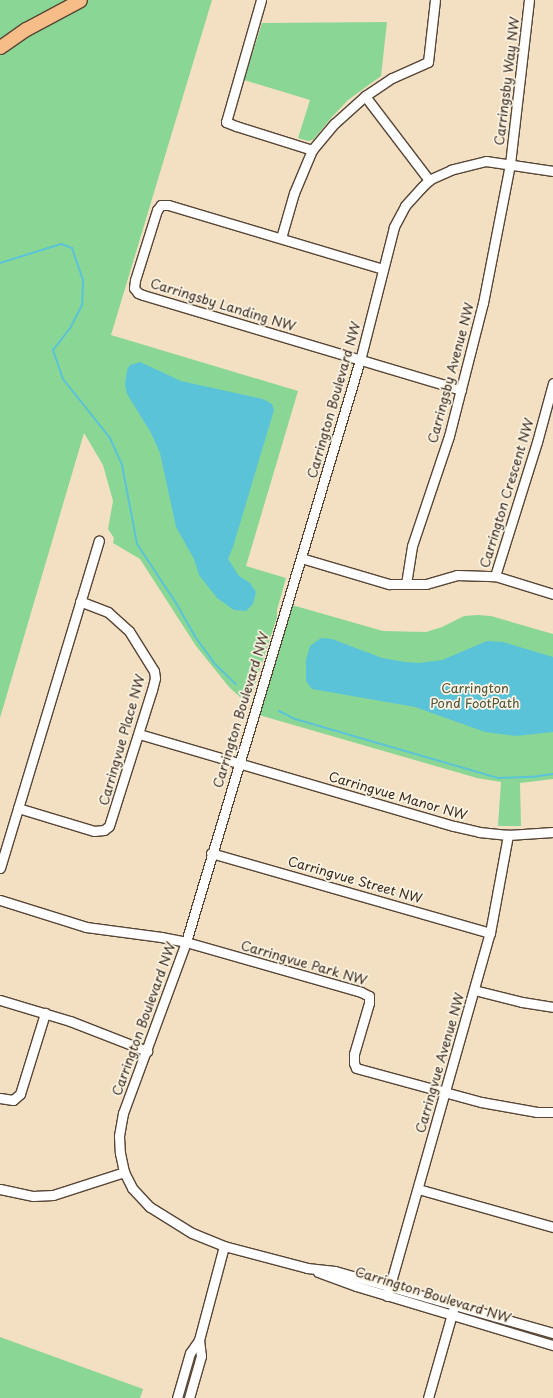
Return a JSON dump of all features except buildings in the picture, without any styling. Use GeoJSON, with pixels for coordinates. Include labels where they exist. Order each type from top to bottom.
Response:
{"type":"FeatureCollection","features":[{"type":"Feature","properties":{"kind":"highway"},"geometry":{"type":"LineString","coordinates":[[0,47],[64,0]]}},
{"type":"Feature","properties":{"kind":"highway"},"geometry":{"type":"LineString","coordinates":[[26,29],[80,0]]}},
{"type":"Feature","properties":{"kind":"street"},"geometry":{"type":"LineString","coordinates":[[261,0],[226,122],[312,150]]}},
{"type":"Feature","properties":{"kind":"street"},"geometry":{"type":"LineString","coordinates":[[281,238],[294,193],[312,150],[335,123],[365,96],[392,78],[428,62],[435,0]]}},
{"type":"Feature","properties":{"kind":"street","name":"Carringsby Way NW"},"geometry":{"type":"LineString","coordinates":[[510,164],[529,0]]}},
{"type":"Feature","properties":{"kind":"street"},"geometry":{"type":"LineString","coordinates":[[365,96],[429,180]]}},
{"type":"Feature","properties":{"kind":"street","name":"Carrington Boulevard NW"},"geometry":{"type":"LineString","coordinates":[[553,170],[486,161],[451,170],[429,180],[412,197],[400,215],[390,237],[360,360],[211,853],[186,942],[120,1127],[120,1153],[124,1172],[137,1194],[158,1213],[192,1233],[224,1246],[308,1268],[331,1278],[454,1305],[553,1334]]}},
{"type":"Feature","properties":{"kind":"street","name":"Carringsby Avenue NW"},"geometry":{"type":"LineString","coordinates":[[406,584],[412,546],[439,468],[461,390],[485,295],[510,164]]}},
{"type":"Feature","properties":{"kind":"street","name":"Carringsby Landing NW"},"geometry":{"type":"LineString","coordinates":[[360,360],[143,295],[138,293],[134,288],[134,280],[157,210],[161,205],[168,205],[383,269]]}},
{"type":"Feature","properties":{"kind":"street"},"geometry":{"type":"LineString","coordinates":[[360,360],[461,390]]}},
{"type":"Feature","properties":{"kind":"street","name":"Carrington Crescent NW"},"geometry":{"type":"LineString","coordinates":[[553,383],[537,442],[494,576],[553,594]]}},
{"type":"Feature","properties":{"kind":"street"},"geometry":{"type":"LineString","coordinates":[[0,868],[80,601],[100,540]]}},
{"type":"Feature","properties":{"kind":"street"},"geometry":{"type":"LineString","coordinates":[[301,558],[389,584],[426,584],[457,575],[494,576]]}},
{"type":"Feature","properties":{"kind":"street","name":"Carringvue Place NW"},"geometry":{"type":"LineString","coordinates":[[18,808],[90,830],[104,830],[112,821],[139,734],[155,678],[154,671],[137,641],[122,623],[101,609],[80,601]]}},
{"type":"Feature","properties":{"kind":"street","name":"Carringvue Manor NW"},"geometry":{"type":"LineString","coordinates":[[139,734],[479,832],[508,835],[553,832]]}},
{"type":"Feature","properties":{"kind":"street","name":"Carringvue Avenue NW"},"geometry":{"type":"LineString","coordinates":[[389,1291],[490,933],[508,835]]}},
{"type":"Feature","properties":{"kind":"street","name":"Carringvue Street NW"},"geometry":{"type":"LineString","coordinates":[[211,853],[490,933]]}},
{"type":"Feature","properties":{"kind":"street"},"geometry":{"type":"LineString","coordinates":[[0,900],[86,927],[161,937],[186,942]]}},
{"type":"Feature","properties":{"kind":"street","name":"Carringvue Park NW"},"geometry":{"type":"LineString","coordinates":[[186,942],[361,992],[369,996],[369,1002],[354,1054],[354,1063],[356,1068],[445,1093]]}},
{"type":"Feature","properties":{"kind":"street"},"geometry":{"type":"LineString","coordinates":[[474,990],[522,1002],[553,1006]]}},
{"type":"Feature","properties":{"kind":"street"},"geometry":{"type":"LineString","coordinates":[[0,1000],[77,1023],[147,1051]]}},
{"type":"Feature","properties":{"kind":"street"},"geometry":{"type":"LineString","coordinates":[[0,1098],[13,1100],[20,1094],[45,1013]]}},
{"type":"Feature","properties":{"kind":"street"},"geometry":{"type":"LineString","coordinates":[[445,1093],[520,1109],[553,1112]]}},
{"type":"Feature","properties":{"kind":"street"},"geometry":{"type":"LineString","coordinates":[[0,1189],[33,1196],[53,1195],[124,1172]]}},
{"type":"Feature","properties":{"kind":"street"},"geometry":{"type":"LineString","coordinates":[[418,1189],[553,1227]]}},
{"type":"Feature","properties":{"kind":"street"},"geometry":{"type":"LineString","coordinates":[[177,1398],[190,1353],[199,1340],[224,1246]]}},
{"type":"Feature","properties":{"kind":"street","name":"Carrington Boulevard NW"},"geometry":{"type":"LineString","coordinates":[[389,1291],[451,1314],[553,1345]]}},
{"type":"Feature","properties":{"kind":"street"},"geometry":{"type":"LineString","coordinates":[[428,1398],[454,1305]]}},
{"type":"Feature","properties":{"kind":"street"},"geometry":{"type":"LineString","coordinates":[[189,1398],[201,1356],[199,1340]]}},
{"type":"Feature","properties":{"kind":"green space"},"geometry":{"type":"Polygon","coordinates":[[[0,0],[212,0],[111,335],[298,391],[246,566],[286,578],[277,610],[277,617],[250,700],[241,698],[229,687],[196,646],[140,559],[113,543],[114,538],[108,529],[113,501],[103,465],[84,433],[0,718],[0,0]]]}},
{"type":"Feature","properties":{"kind":"green space"},"geometry":{"type":"Polygon","coordinates":[[[387,22],[381,76],[348,100],[313,140],[308,141],[298,138],[310,100],[244,80],[262,23],[387,22]]]}},
{"type":"Feature","properties":{"kind":"green space","name":"Carrington Pond FootPath"},"geometry":{"type":"Polygon","coordinates":[[[292,605],[383,631],[426,632],[442,627],[464,616],[478,615],[491,616],[553,634],[553,779],[520,783],[521,826],[498,826],[501,782],[477,778],[259,715],[259,708],[286,619],[292,605]]]}},
{"type":"Feature","properties":{"kind":"green space"},"geometry":{"type":"Polygon","coordinates":[[[0,1337],[143,1389],[140,1398],[0,1398],[0,1337]]]}},
{"type":"Feature","properties":{"kind":"water"},"geometry":{"type":"Polygon","coordinates":[[[140,362],[181,381],[263,399],[272,404],[274,410],[233,547],[228,559],[239,576],[250,583],[256,592],[253,604],[246,611],[234,610],[217,598],[199,575],[194,559],[176,527],[160,453],[151,433],[127,394],[125,385],[127,370],[130,365],[140,362]]]}},
{"type":"Feature","properties":{"kind":"water"},"geometry":{"type":"Polygon","coordinates":[[[321,638],[332,639],[382,658],[405,662],[419,663],[442,660],[487,641],[503,642],[553,657],[553,732],[516,736],[485,732],[415,707],[312,689],[306,681],[306,660],[310,646],[321,638]]]}},
{"type":"Feature","properties":{"kind":"waterway"},"geometry":{"type":"LineString","coordinates":[[0,263],[61,244],[72,248],[83,280],[82,305],[71,327],[53,350],[63,379],[110,438],[122,465],[137,544],[176,603],[196,638],[215,664],[236,684]]}},
{"type":"Feature","properties":{"kind":"waterway"},"geometry":{"type":"LineString","coordinates":[[279,711],[295,719],[498,778],[532,777],[553,774]]}}]}
